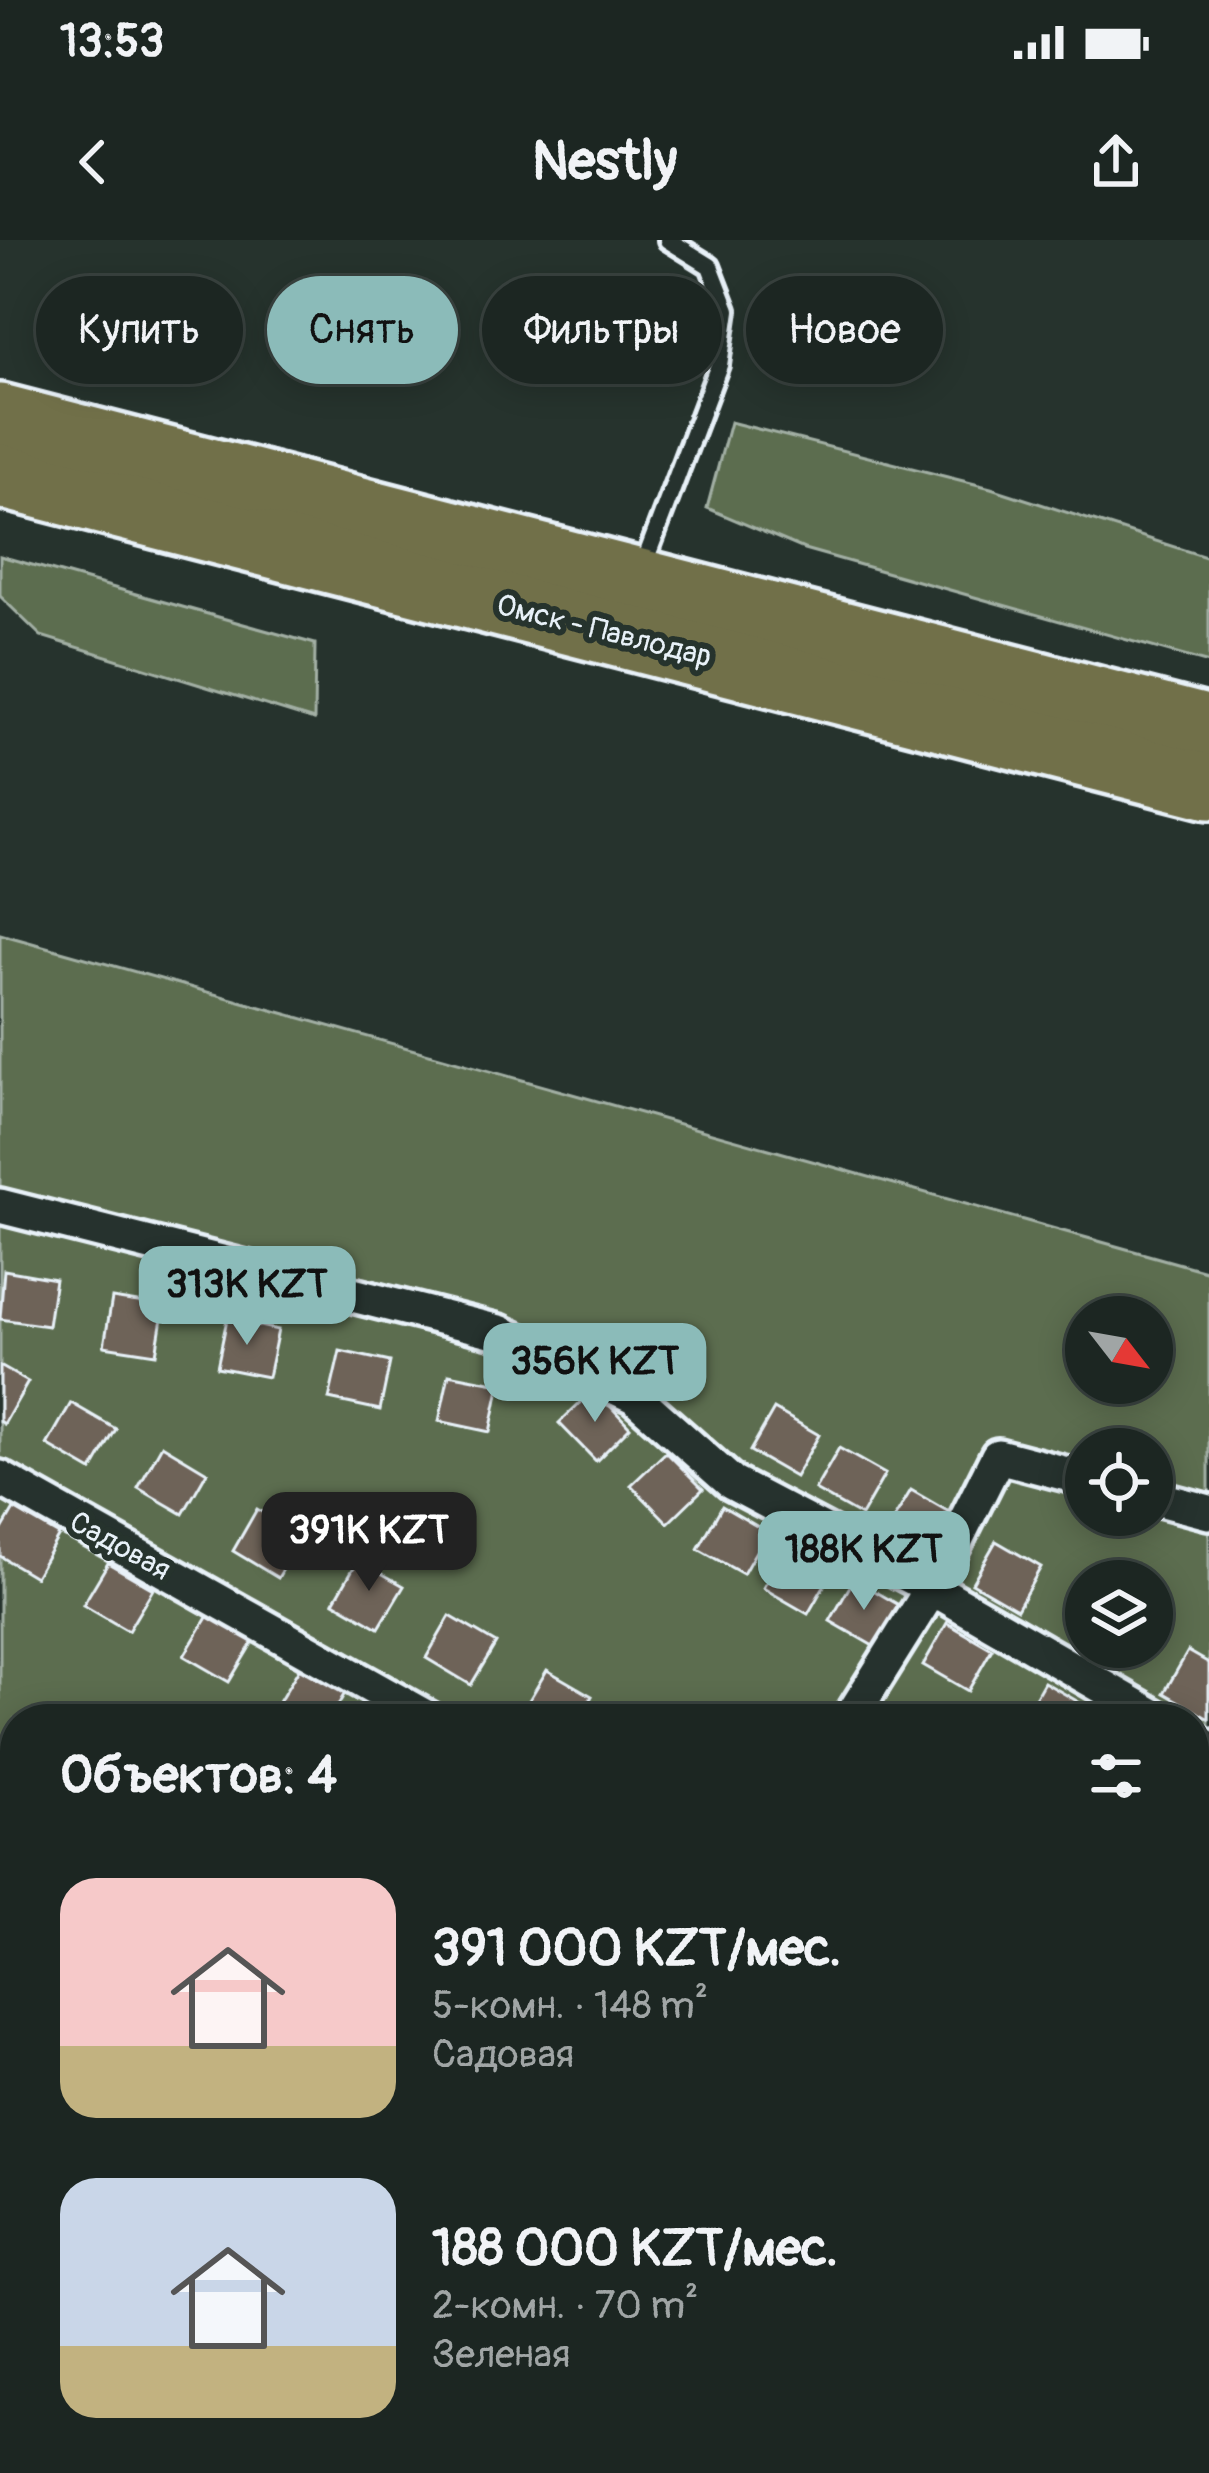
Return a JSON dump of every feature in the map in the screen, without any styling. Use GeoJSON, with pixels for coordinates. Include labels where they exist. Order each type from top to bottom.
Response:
{"type":"FeatureCollection","features":[{"type":"Feature","properties":{"kind":"highway","name":"Омск - Павлодар"},"geometry":{"type":"LineString","coordinates":[[0,416],[1209,728]]}},
{"type":"Feature","properties":{"kind":"highway","name":"Омск - Павлодар"},"geometry":{"type":"LineString","coordinates":[[0,476],[1209,788]]}},
{"type":"Feature","properties":{"kind":"street"},"geometry":{"type":"LineString","coordinates":[[0,1206],[499,1333],[634,1396],[732,1484],[932,1588],[1133,1704]]}},
{"type":"Feature","properties":{"kind":"street"},"geometry":{"type":"LineString","coordinates":[[859,1704],[932,1588],[998,1456],[1065,1474]]}},
{"type":"Feature","properties":{"kind":"street","name":"Садовая"},"geometry":{"type":"LineString","coordinates":[[0,1478],[402,1704]]}},
{"type":"Feature","properties":{"kind":"street"},"geometry":{"type":"LineString","coordinates":[[1173,1503],[1209,1512]]}},
{"type":"Feature","properties":{"kind":"lane"},"geometry":{"type":"LineString","coordinates":[[637,581],[719,365],[727,310],[710,266],[668,240]]}},
{"type":"Feature","properties":{"kind":"green space"},"geometry":{"type":"Polygon","coordinates":[[[730,422],[991,488],[1209,558],[1209,663],[804,549],[707,508],[730,422]]]}},
{"type":"Feature","properties":{"kind":"green space"},"geometry":{"type":"Polygon","coordinates":[[[0,556],[315,644],[314,720],[41,636],[0,596],[0,556]]]}},
{"type":"Feature","properties":{"kind":"green space"},"geometry":{"type":"Polygon","coordinates":[[[0,934],[1209,1272],[1209,1704],[0,1704],[0,934]]]}},
{"type":"Feature","properties":{"kind":"building"},"geometry":{"type":"Polygon","coordinates":[[[4,1270],[55,1279],[48,1326],[0,1319],[4,1270]]]}},
{"type":"Feature","properties":{"kind":"building"},"geometry":{"type":"Polygon","coordinates":[[[112,1298],[164,1306],[156,1354],[104,1346],[112,1298]]]}},
{"type":"Feature","properties":{"kind":"building"},"geometry":{"type":"Polygon","coordinates":[[[227,1319],[278,1330],[268,1377],[217,1367],[227,1319]]]}},
{"type":"Feature","properties":{"kind":"building"},"geometry":{"type":"Polygon","coordinates":[[[340,1351],[390,1362],[380,1410],[329,1399],[340,1351]]]}},
{"type":"Feature","properties":{"kind":"building"},"geometry":{"type":"Polygon","coordinates":[[[0,1366],[28,1382],[4,1424],[0,1421],[0,1366]]]}},
{"type":"Feature","properties":{"kind":"building"},"geometry":{"type":"Polygon","coordinates":[[[449,1374],[500,1384],[490,1432],[439,1421],[449,1374]]]}},
{"type":"Feature","properties":{"kind":"building"},"geometry":{"type":"Polygon","coordinates":[[[594,1389],[630,1427],[596,1461],[559,1423],[594,1389]]]}},
{"type":"Feature","properties":{"kind":"building"},"geometry":{"type":"Polygon","coordinates":[[[71,1403],[116,1429],[92,1471],[47,1445],[71,1403]]]}},
{"type":"Feature","properties":{"kind":"building"},"geometry":{"type":"Polygon","coordinates":[[[774,1409],[819,1435],[795,1477],[750,1451],[774,1409]]]}},
{"type":"Feature","properties":{"kind":"building"},"geometry":{"type":"Polygon","coordinates":[[[162,1445],[207,1472],[183,1514],[138,1488],[162,1445]]]}},
{"type":"Feature","properties":{"kind":"building"},"geometry":{"type":"Polygon","coordinates":[[[839,1448],[885,1474],[861,1516],[815,1490],[839,1448]]]}},
{"type":"Feature","properties":{"kind":"building"},"geometry":{"type":"Polygon","coordinates":[[[666,1452],[703,1489],[668,1523],[631,1485],[666,1452]]]}},
{"type":"Feature","properties":{"kind":"building"},"geometry":{"type":"Polygon","coordinates":[[[911,1490],[956,1516],[932,1558],[886,1532],[911,1490]]]}},
{"type":"Feature","properties":{"kind":"building"},"geometry":{"type":"Polygon","coordinates":[[[722,1506],[767,1532],[743,1574],[698,1549],[722,1506]]]}},
{"type":"Feature","properties":{"kind":"building"},"geometry":{"type":"Polygon","coordinates":[[[14,1509],[59,1535],[35,1577],[0,1556],[0,1533],[14,1509]]]}},
{"type":"Feature","properties":{"kind":"building"},"geometry":{"type":"Polygon","coordinates":[[[257,1509],[302,1536],[278,1578],[233,1551],[257,1509]]]}},
{"type":"Feature","properties":{"kind":"building"},"geometry":{"type":"Polygon","coordinates":[[[996,1541],[1041,1567],[1017,1609],[972,1583],[996,1541]]]}},
{"type":"Feature","properties":{"kind":"building"},"geometry":{"type":"Polygon","coordinates":[[[787,1546],[832,1572],[808,1614],[763,1588],[787,1546]]]}},
{"type":"Feature","properties":{"kind":"building"},"geometry":{"type":"Polygon","coordinates":[[[358,1560],[404,1586],[379,1628],[334,1602],[358,1560]]]}},
{"type":"Feature","properties":{"kind":"building"},"geometry":{"type":"Polygon","coordinates":[[[108,1563],[153,1589],[128,1631],[83,1605],[108,1563]]]}},
{"type":"Feature","properties":{"kind":"building"},"geometry":{"type":"Polygon","coordinates":[[[854,1579],[899,1605],[875,1647],[830,1621],[854,1579]]]}},
{"type":"Feature","properties":{"kind":"building"},"geometry":{"type":"Polygon","coordinates":[[[209,1614],[254,1640],[229,1682],[184,1656],[209,1614]]]}},
{"type":"Feature","properties":{"kind":"building"},"geometry":{"type":"Polygon","coordinates":[[[450,1616],[496,1643],[471,1685],[426,1658],[450,1616]]]}},
{"type":"Feature","properties":{"kind":"building"},"geometry":{"type":"Polygon","coordinates":[[[947,1623],[992,1649],[968,1691],[923,1665],[947,1623]]]}},
{"type":"Feature","properties":{"kind":"building"},"geometry":{"type":"Polygon","coordinates":[[[1188,1651],[1209,1663],[1209,1704],[1183,1704],[1164,1693],[1188,1651]]]}},
{"type":"Feature","properties":{"kind":"building"},"geometry":{"type":"Polygon","coordinates":[[[300,1667],[345,1693],[339,1704],[278,1704],[300,1667]]]}},
{"type":"Feature","properties":{"kind":"building"},"geometry":{"type":"Polygon","coordinates":[[[547,1670],[592,1696],[587,1704],[527,1704],[547,1670]]]}},
{"type":"Feature","properties":{"kind":"building"},"geometry":{"type":"Polygon","coordinates":[[[1044,1682],[1082,1704],[1032,1704],[1044,1682]]]}}]}
